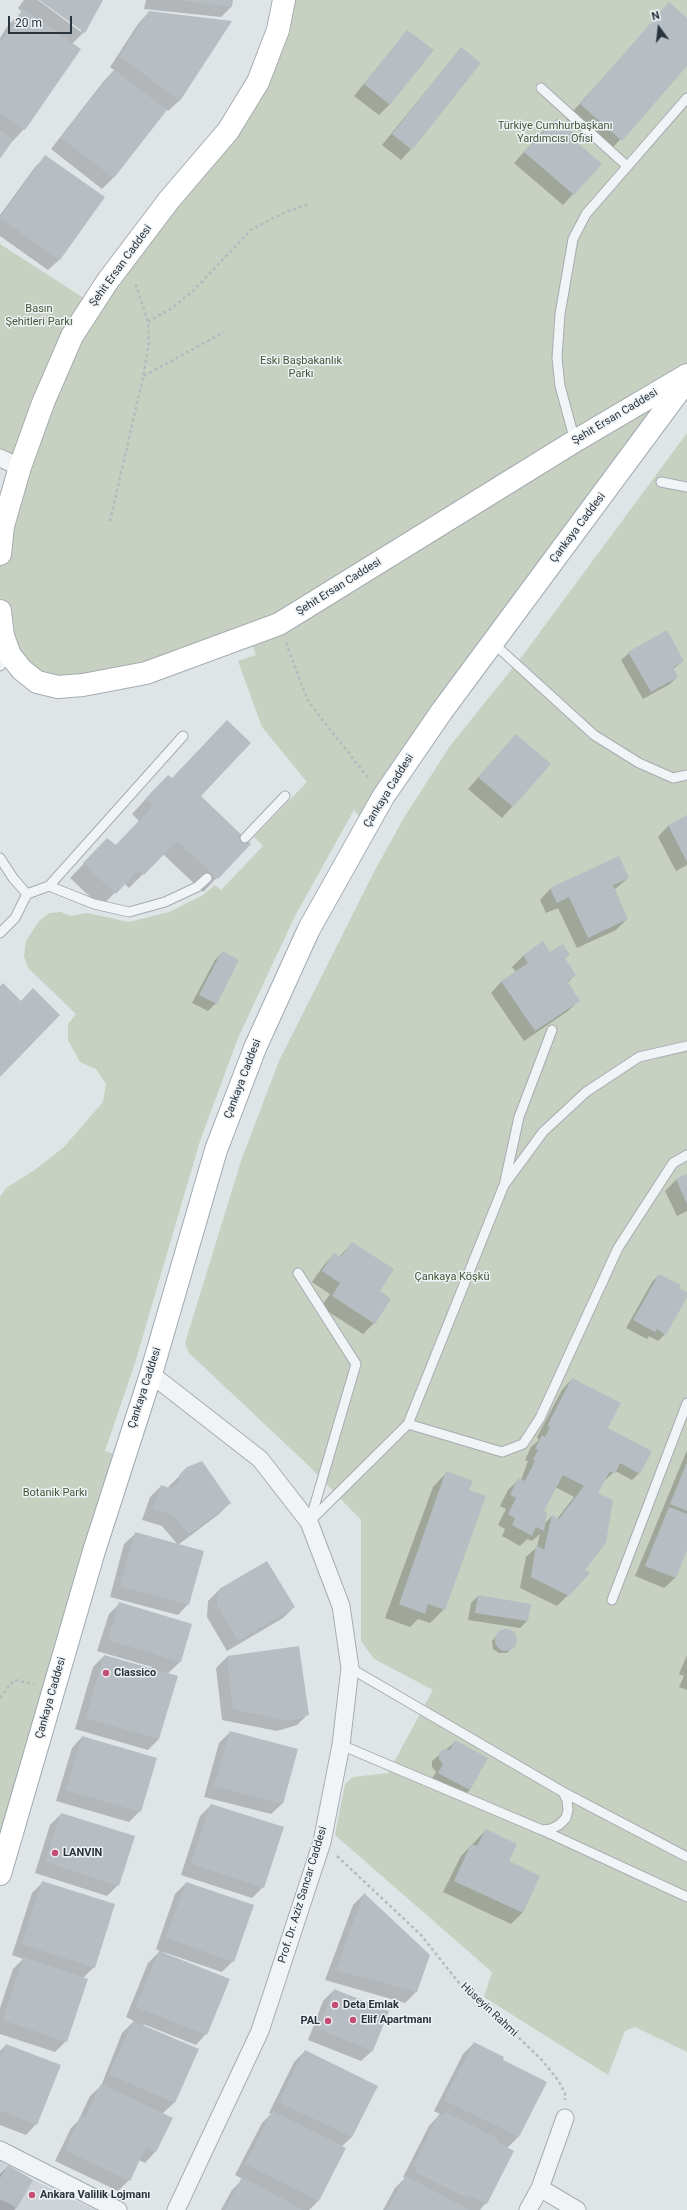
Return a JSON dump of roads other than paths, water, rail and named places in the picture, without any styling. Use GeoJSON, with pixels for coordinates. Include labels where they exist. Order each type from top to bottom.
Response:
{"type":"FeatureCollection","features":[{"type":"Feature","properties":{"kind":"main road","name":"Şehit Ersan Caddesi"},"geometry":{"type":"LineString","coordinates":[[0,554],[3,526],[20,467],[43,404],[72,336],[125,258],[169,200],[228,131],[258,82],[278,30],[284,0]]}},
{"type":"Feature","properties":{"kind":"main road","name":"Şehit Ersan Caddesi"},"geometry":{"type":"LineString","coordinates":[[0,611],[5,661],[22,670],[37,682],[58,687],[83,685],[146,673],[279,624],[575,441],[687,375]]}},
{"type":"Feature","properties":{"kind":"main road","name":"Çankaya Caddesi"},"geometry":{"type":"LineString","coordinates":[[0,1874],[94,1551],[151,1374],[216,1150],[255,1048],[309,929],[383,797],[492,642],[687,380]]}},
{"type":"Feature","properties":{"kind":"street"},"geometry":{"type":"LineString","coordinates":[[0,458],[20,467]]}},
{"type":"Feature","properties":{"kind":"street","name":"Prof. Dr. Aziz Sancar Caddesi"},"geometry":{"type":"LineString","coordinates":[[151,1374],[260,1460],[309,1522],[341,1606],[350,1668],[341,1745],[322,1842],[260,2030],[176,2210]]}},
{"type":"Feature","properties":{"kind":"street"},"geometry":{"type":"LineString","coordinates":[[528,2210],[540,2188],[565,2118]]}},
{"type":"Feature","properties":{"kind":"street"},"geometry":{"type":"LineString","coordinates":[[0,2150],[118,2210]]}},
{"type":"Feature","properties":{"kind":"street"},"geometry":{"type":"LineString","coordinates":[[540,2188],[577,2210]]}},
{"type":"Feature","properties":{"kind":"lane"},"geometry":{"type":"LineString","coordinates":[[540,88],[627,166]]}},
{"type":"Feature","properties":{"kind":"lane"},"geometry":{"type":"LineString","coordinates":[[575,441],[560,386],[557,358],[560,314],[565,280],[574,239],[586,214],[687,98]]}},
{"type":"Feature","properties":{"kind":"lane"},"geometry":{"type":"LineString","coordinates":[[661,482],[687,487]]}},
{"type":"Feature","properties":{"kind":"lane"},"geometry":{"type":"LineString","coordinates":[[492,642],[594,735],[639,763],[673,778],[687,775]]}},
{"type":"Feature","properties":{"kind":"lane"},"geometry":{"type":"LineString","coordinates":[[0,933],[15,918],[26,894],[49,886],[183,736]]}},
{"type":"Feature","properties":{"kind":"lane"},"geometry":{"type":"LineString","coordinates":[[245,838],[285,796]]}},
{"type":"Feature","properties":{"kind":"lane"},"geometry":{"type":"LineString","coordinates":[[0,858],[12,878],[26,894]]}},
{"type":"Feature","properties":{"kind":"lane"},"geometry":{"type":"LineString","coordinates":[[49,886],[94,904],[129,912],[165,902],[197,887],[207,878]]}},
{"type":"Feature","properties":{"kind":"lane"},"geometry":{"type":"LineString","coordinates":[[309,1522],[408,1424],[504,1185],[519,1117],[552,1030]]}},
{"type":"Feature","properties":{"kind":"lane"},"geometry":{"type":"LineString","coordinates":[[504,1185],[543,1132],[586,1092],[639,1056],[687,1046]]}},
{"type":"Feature","properties":{"kind":"lane"},"geometry":{"type":"LineString","coordinates":[[408,1424],[502,1452],[523,1444],[540,1418],[618,1248],[673,1163],[687,1155]]}},
{"type":"Feature","properties":{"kind":"lane"},"geometry":{"type":"LineString","coordinates":[[298,1273],[356,1364],[309,1522]]}},
{"type":"Feature","properties":{"kind":"lane"},"geometry":{"type":"LineString","coordinates":[[612,1600],[687,1403]]}},
{"type":"Feature","properties":{"kind":"lane"},"geometry":{"type":"LineString","coordinates":[[350,1668],[563,1792],[687,1857]]}},
{"type":"Feature","properties":{"kind":"lane"},"geometry":{"type":"LineString","coordinates":[[341,1745],[542,1830],[687,1897]]}},
{"type":"Feature","properties":{"kind":"lane"},"geometry":{"type":"LineString","coordinates":[[542,1830],[551,1829],[560,1825],[566,1818],[568,1810],[567,1800],[563,1792]]}},
{"type":"Feature","properties":{"kind":"place","name":"Classico"},"geometry":{"type":"Point","coordinates":[106,1673]}},
{"type":"Feature","properties":{"kind":"place","name":"LANVIN"},"geometry":{"type":"Point","coordinates":[55,1853]}},
{"type":"Feature","properties":{"kind":"place","name":"Deta Emlak"},"geometry":{"type":"Point","coordinates":[335,2005]}},
{"type":"Feature","properties":{"kind":"place","name":"Elif Apartmanı"},"geometry":{"type":"Point","coordinates":[353,2020]}},
{"type":"Feature","properties":{"kind":"place","name":"PAL"},"geometry":{"type":"Point","coordinates":[328,2021]}},
{"type":"Feature","properties":{"kind":"place","name":"Ankara Valilik Lojmanı"},"geometry":{"type":"Point","coordinates":[32,2195]}},
{"type":"Feature","properties":{"kind":"park label","name":"Türkiye Cumhurbaşkanı Yardımcısı Ofisi"},"geometry":{"type":"Point","coordinates":[555,132]}},
{"type":"Feature","properties":{"kind":"park label","name":"Basın Şehitleri Parkı"},"geometry":{"type":"Point","coordinates":[39,315]}},
{"type":"Feature","properties":{"kind":"park label","name":"Eski Başbakanlık Parkı"},"geometry":{"type":"Point","coordinates":[301,367]}},
{"type":"Feature","properties":{"kind":"park label","name":"Çankaya Köşkü"},"geometry":{"type":"Point","coordinates":[452,1277]}},
{"type":"Feature","properties":{"kind":"park label","name":"Botanik Parkı"},"geometry":{"type":"Point","coordinates":[55,1493]}}]}
